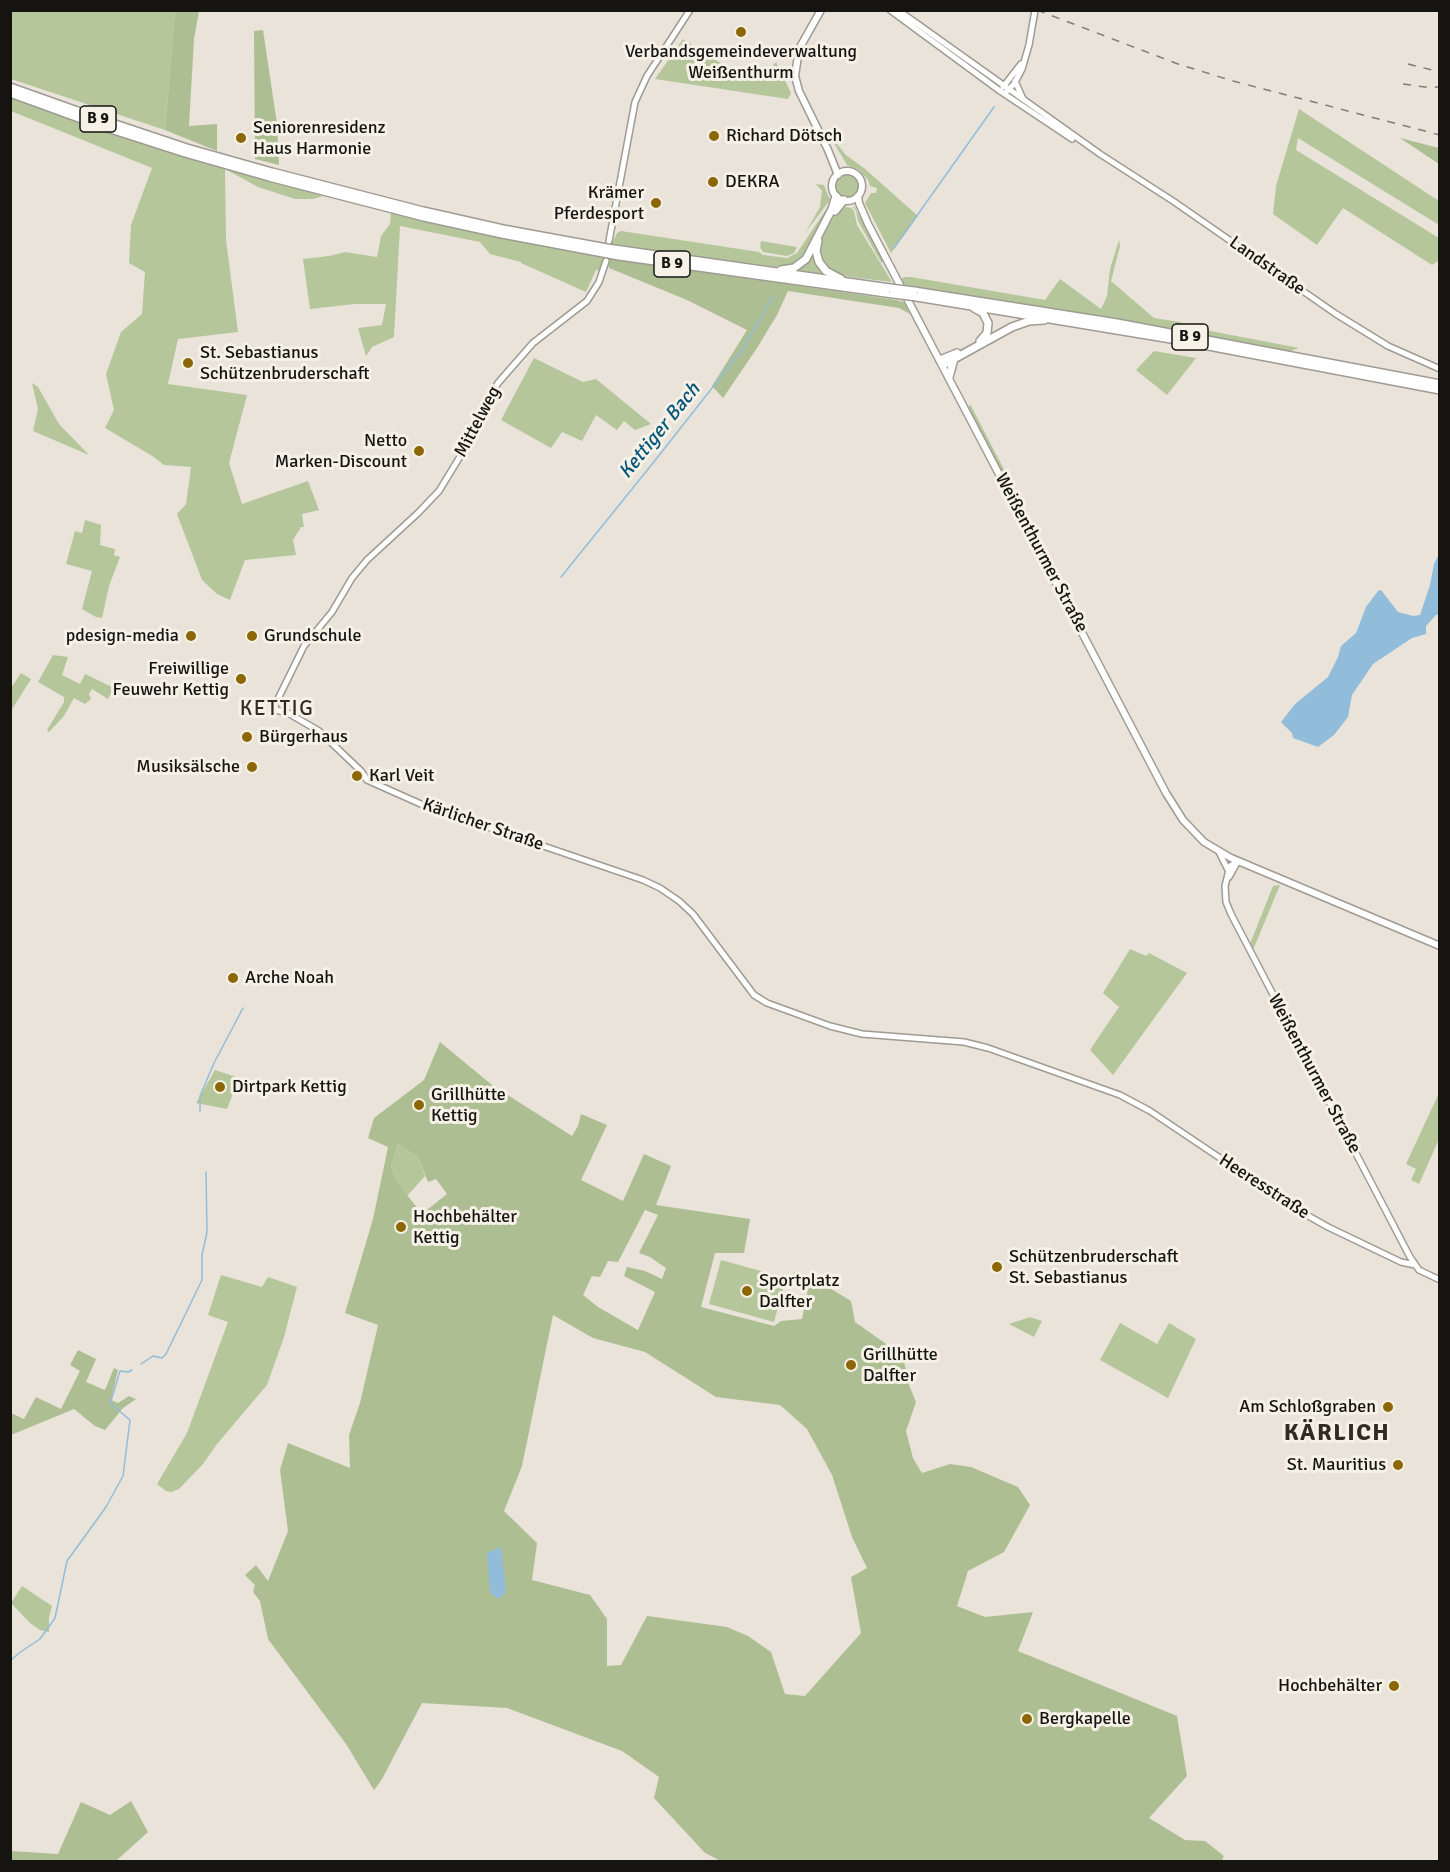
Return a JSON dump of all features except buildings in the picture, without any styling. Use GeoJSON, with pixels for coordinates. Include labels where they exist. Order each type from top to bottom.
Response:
{"type":"FeatureCollection","features":[{"type":"Feature","properties":{"kind":"highway","name":"B 9"},"geometry":{"type":"LineString","coordinates":[[10,87],[186,150]]}},
{"type":"Feature","properties":{"kind":"highway","name":"B 9"},"geometry":{"type":"LineString","coordinates":[[10,93],[98,125],[186,150],[502,232],[680,265],[916,294],[1117,323],[1440,384]]}},
{"type":"Feature","properties":{"kind":"highway"},"geometry":{"type":"LineString","coordinates":[[769,272],[794,268],[806,260],[834,206],[836,196]]}},
{"type":"Feature","properties":{"kind":"highway"},"geometry":{"type":"LineString","coordinates":[[847,200],[839,205],[821,236],[816,251],[819,262],[826,271],[849,282]]}},
{"type":"Feature","properties":{"kind":"highway","name":"B 9"},"geometry":{"type":"LineString","coordinates":[[502,232],[849,282],[892,291]]}},
{"type":"Feature","properties":{"kind":"highway","name":"B 9"},"geometry":{"type":"LineString","coordinates":[[916,294],[1440,390]]}},
{"type":"Feature","properties":{"kind":"highway","name":"B 9"},"geometry":{"type":"LineString","coordinates":[[942,362],[978,342],[987,333],[988,323],[983,313],[963,304]]}},
{"type":"Feature","properties":{"kind":"highway","name":"B 9"},"geometry":{"type":"LineString","coordinates":[[942,362],[1018,324],[1059,320]]}},
{"type":"Feature","properties":{"kind":"highway"},"geometry":{"type":"LineString","coordinates":[[949,377],[954,358]]}},
{"type":"Feature","properties":{"kind":"main road"},"geometry":{"type":"LineString","coordinates":[[820,10],[799,49],[795,75],[798,91],[838,175]]}},
{"type":"Feature","properties":{"kind":"main road"},"geometry":{"type":"LineString","coordinates":[[828,150],[840,167],[854,173],[860,179],[862,187],[858,195],[847,200],[836,196],[832,185],[838,175],[846,171]]}},
{"type":"Feature","properties":{"kind":"main road","name":"Weißenthurmer Straße"},"geometry":{"type":"LineString","coordinates":[[858,195],[868,224],[1170,800],[1189,828],[1219,852],[1238,861]]}},
{"type":"Feature","properties":{"kind":"main road","name":"Weißenthurmer Straße"},"geometry":{"type":"LineString","coordinates":[[847,200],[868,224]]}},
{"type":"Feature","properties":{"kind":"main road"},"geometry":{"type":"LineString","coordinates":[[1238,861],[1440,946]]}},
{"type":"Feature","properties":{"kind":"street"},"geometry":{"type":"LineString","coordinates":[[609,241],[624,153],[636,102],[647,76],[690,10]]}},
{"type":"Feature","properties":{"kind":"street"},"geometry":{"type":"LineString","coordinates":[[890,10],[1076,141],[1100,154]]}},
{"type":"Feature","properties":{"kind":"street"},"geometry":{"type":"LineString","coordinates":[[898,10],[1004,90],[1100,154]]}},
{"type":"Feature","properties":{"kind":"street"},"geometry":{"type":"LineString","coordinates":[[1004,90],[1015,81],[1024,61],[1031,39],[1035,10]]}},
{"type":"Feature","properties":{"kind":"street"},"geometry":{"type":"LineString","coordinates":[[1004,90],[1024,61]]}},
{"type":"Feature","properties":{"kind":"street"},"geometry":{"type":"LineString","coordinates":[[1015,81],[1024,102]]}},
{"type":"Feature","properties":{"kind":"street","name":"Landstraße"},"geometry":{"type":"LineString","coordinates":[[1100,154],[1360,329],[1403,354],[1440,369]]}},
{"type":"Feature","properties":{"kind":"street","name":"Mittelweg"},"geometry":{"type":"LineString","coordinates":[[276,710],[274,705],[304,646],[332,612],[366,560],[439,491],[464,450],[498,383],[532,344],[587,301],[599,282],[606,261]]}},
{"type":"Feature","properties":{"kind":"street","name":"Kärlicher Straße"},"geometry":{"type":"LineString","coordinates":[[276,710],[319,731],[367,780],[423,805],[643,880],[660,888],[679,901],[704,927],[753,995],[767,1003],[830,1026],[862,1034],[948,1039],[980,1046],[1120,1095]]}},
{"type":"Feature","properties":{"kind":"street"},"geometry":{"type":"LineString","coordinates":[[1219,852],[1228,872]]}},
{"type":"Feature","properties":{"kind":"street"},"geometry":{"type":"LineString","coordinates":[[1226,881],[1238,861]]}},
{"type":"Feature","properties":{"kind":"street","name":"Weißenthurmer Straße"},"geometry":{"type":"LineString","coordinates":[[1238,861],[1231,865],[1226,881],[1225,898],[1231,914],[1415,1265]]}},
{"type":"Feature","properties":{"kind":"street","name":"Heeresstraße"},"geometry":{"type":"LineString","coordinates":[[1120,1095],[1150,1112],[1320,1223],[1378,1253],[1408,1265],[1415,1265],[1425,1274],[1440,1280]]}},
{"type":"Feature","properties":{"kind":"green space"},"geometry":{"type":"Polygon","coordinates":[[[11,11],[175,11],[165,130],[11,79],[11,11]]]}},
{"type":"Feature","properties":{"kind":"green space"},"geometry":{"type":"Polygon","coordinates":[[[175,11],[199,11],[194,39],[189,126],[217,124],[217,151],[165,130],[175,11]]]}},
{"type":"Feature","properties":{"kind":"green space"},"geometry":{"type":"Polygon","coordinates":[[[263,30],[277,124],[279,165],[255,159],[254,31],[263,30]]]}},
{"type":"Feature","properties":{"kind":"green space"},"geometry":{"type":"Polygon","coordinates":[[[683,39],[736,73],[772,67],[776,62],[791,93],[788,99],[655,79],[683,39]]]}},
{"type":"Feature","properties":{"kind":"green space"},"geometry":{"type":"Polygon","coordinates":[[[10,95],[146,144],[323,196],[313,199],[295,199],[258,187],[225,169],[226,240],[238,332],[178,339],[168,384],[247,395],[229,463],[242,504],[308,481],[319,510],[302,514],[304,527],[301,527],[293,540],[296,555],[245,560],[230,600],[217,594],[202,580],[177,514],[186,504],[191,467],[164,465],[105,428],[114,410],[106,374],[121,332],[142,314],[145,272],[129,263],[131,225],[152,168],[11,111],[10,95]]]}},
{"type":"Feature","properties":{"kind":"green space"},"geometry":{"type":"Polygon","coordinates":[[[1299,109],[1439,201],[1439,225],[1298,138],[1296,150],[1439,238],[1439,260],[1432,265],[1343,208],[1317,245],[1273,214],[1276,186],[1299,109]]]}},
{"type":"Feature","properties":{"kind":"green space"},"geometry":{"type":"Polygon","coordinates":[[[828,133],[846,155],[918,216],[891,253],[865,203],[871,193],[876,193],[877,188],[870,186],[859,170],[847,165],[828,133]]]}},
{"type":"Feature","properties":{"kind":"green space"},"geometry":{"type":"Polygon","coordinates":[[[1400,138],[1439,148],[1439,164],[1400,138]]]}},
{"type":"Feature","properties":{"kind":"green space"},"geometry":{"type":"Polygon","coordinates":[[[847,173],[856,177],[860,186],[856,195],[847,199],[838,195],[834,186],[838,177],[847,173]]]}},
{"type":"Feature","properties":{"kind":"green space"},"geometry":{"type":"Polygon","coordinates":[[[816,184],[824,185],[830,200],[805,233],[820,207],[822,191],[816,184]]]}},
{"type":"Feature","properties":{"kind":"green space"},"geometry":{"type":"Polygon","coordinates":[[[833,202],[806,255],[795,265],[785,268],[611,245],[617,233],[621,231],[787,258],[797,253],[833,202]]]}},
{"type":"Feature","properties":{"kind":"green space"},"geometry":{"type":"Polygon","coordinates":[[[840,206],[851,208],[854,211],[857,225],[892,282],[842,276],[825,267],[818,252],[821,239],[840,206]]]}},
{"type":"Feature","properties":{"kind":"green space"},"geometry":{"type":"Polygon","coordinates":[[[854,206],[882,257],[882,264],[858,221],[854,206]]]}},
{"type":"Feature","properties":{"kind":"green space"},"geometry":{"type":"Polygon","coordinates":[[[391,212],[501,238],[605,257],[601,271],[596,270],[586,292],[521,262],[490,254],[480,242],[400,226],[394,337],[372,347],[366,356],[358,328],[382,325],[386,304],[355,304],[310,309],[303,259],[345,252],[377,257],[381,236],[390,224],[391,212]]]}},
{"type":"Feature","properties":{"kind":"green space"},"geometry":{"type":"Polygon","coordinates":[[[1119,240],[1120,246],[1111,281],[1154,318],[1299,348],[1290,351],[1139,323],[932,290],[901,284],[899,281],[904,277],[911,277],[1045,300],[1060,279],[1101,309],[1107,296],[1110,269],[1119,240]]]}},
{"type":"Feature","properties":{"kind":"green space"},"geometry":{"type":"Polygon","coordinates":[[[761,241],[797,247],[794,253],[787,256],[763,252],[760,247],[761,241]]]}},
{"type":"Feature","properties":{"kind":"green space"},"geometry":{"type":"Polygon","coordinates":[[[813,249],[828,275],[793,270],[813,249]]]}},
{"type":"Feature","properties":{"kind":"green space"},"geometry":{"type":"Polygon","coordinates":[[[609,258],[896,300],[904,302],[910,314],[899,308],[788,291],[777,315],[757,348],[723,398],[712,386],[747,330],[687,300],[609,268],[609,258]]]}},
{"type":"Feature","properties":{"kind":"green space"},"geometry":{"type":"Polygon","coordinates":[[[1154,351],[1196,358],[1167,395],[1136,370],[1154,351]]]}},
{"type":"Feature","properties":{"kind":"green space"},"geometry":{"type":"Polygon","coordinates":[[[534,358],[583,382],[596,379],[651,424],[635,430],[624,421],[617,430],[596,415],[582,441],[562,432],[551,448],[501,420],[534,358]]]}},
{"type":"Feature","properties":{"kind":"green space"},"geometry":{"type":"Polygon","coordinates":[[[32,383],[38,387],[59,424],[89,455],[33,431],[38,409],[32,383]]]}},
{"type":"Feature","properties":{"kind":"green space"},"geometry":{"type":"Polygon","coordinates":[[[970,404],[1028,512],[1022,512],[968,409],[970,404]]]}},
{"type":"Feature","properties":{"kind":"green space"},"geometry":{"type":"Polygon","coordinates":[[[85,520],[101,525],[100,545],[115,549],[114,555],[120,557],[109,586],[102,618],[82,609],[92,571],[66,564],[75,531],[82,533],[85,520]]]}},
{"type":"Feature","properties":{"kind":"green space"},"geometry":{"type":"Polygon","coordinates":[[[53,655],[68,657],[62,675],[80,684],[85,674],[114,688],[108,699],[92,689],[89,694],[91,699],[85,704],[74,698],[64,716],[49,732],[47,730],[64,702],[64,697],[38,682],[53,655]]]}},
{"type":"Feature","properties":{"kind":"green space"},"geometry":{"type":"Polygon","coordinates":[[[21,673],[31,679],[11,711],[11,688],[21,673]]]}},
{"type":"Feature","properties":{"kind":"green space"},"geometry":{"type":"Polygon","coordinates":[[[1280,885],[1253,950],[1250,944],[1273,886],[1280,885]]]}},
{"type":"Feature","properties":{"kind":"green space"},"geometry":{"type":"Polygon","coordinates":[[[1130,949],[1146,956],[1149,953],[1187,973],[1113,1075],[1090,1050],[1119,1007],[1103,993],[1130,949]]]}},
{"type":"Feature","properties":{"kind":"green space"},"geometry":{"type":"Polygon","coordinates":[[[440,1042],[492,1085],[572,1136],[581,1114],[607,1125],[581,1180],[623,1201],[644,1154],[671,1166],[656,1205],[750,1219],[744,1253],[715,1253],[701,1307],[774,1326],[781,1321],[802,1319],[808,1289],[792,1283],[794,1272],[808,1275],[851,1301],[855,1322],[903,1356],[909,1385],[916,1402],[906,1431],[913,1458],[922,1473],[950,1464],[971,1467],[1018,1487],[1030,1505],[1004,1552],[968,1571],[957,1606],[985,1617],[1033,1612],[1018,1651],[1177,1716],[1187,1776],[1149,1818],[1185,1840],[1205,1841],[1224,1856],[1221,1862],[721,1861],[705,1853],[654,1798],[659,1777],[622,1751],[507,1708],[422,1703],[374,1790],[346,1744],[268,1639],[260,1601],[253,1592],[255,1585],[245,1575],[256,1565],[268,1581],[288,1531],[280,1470],[288,1443],[350,1468],[349,1435],[360,1403],[378,1325],[345,1313],[373,1219],[388,1147],[368,1138],[374,1118],[424,1080],[440,1042]],[[398,1144],[391,1166],[396,1181],[422,1214],[447,1194],[436,1179],[428,1182],[418,1157],[398,1144]],[[645,1210],[618,1262],[608,1261],[600,1277],[592,1276],[583,1295],[598,1307],[638,1330],[655,1292],[624,1276],[627,1267],[645,1271],[662,1279],[666,1268],[650,1257],[639,1253],[658,1215],[645,1210]],[[553,1315],[522,1466],[504,1511],[537,1543],[532,1580],[590,1595],[607,1619],[607,1666],[621,1665],[647,1616],[727,1627],[748,1636],[771,1652],[785,1694],[805,1696],[861,1633],[851,1577],[867,1568],[852,1537],[832,1475],[807,1429],[780,1405],[716,1397],[645,1352],[593,1338],[553,1315]]]}},
{"type":"Feature","properties":{"kind":"green space","name":"Dirtpark Kettig"},"geometry":{"type":"Polygon","coordinates":[[[215,1070],[239,1078],[227,1109],[196,1103],[215,1070]]]}},
{"type":"Feature","properties":{"kind":"green space"},"geometry":{"type":"Polygon","coordinates":[[[1439,1093],[1439,1139],[1419,1184],[1411,1180],[1416,1169],[1406,1164],[1439,1093]]]}},
{"type":"Feature","properties":{"kind":"green space"},"geometry":{"type":"Polygon","coordinates":[[[398,1144],[418,1157],[425,1176],[407,1196],[396,1182],[391,1166],[398,1144]]]}},
{"type":"Feature","properties":{"kind":"green space","name":"Sportplatz Dalfter"},"geometry":{"type":"Polygon","coordinates":[[[721,1260],[786,1278],[774,1322],[709,1304],[721,1260]]]}},
{"type":"Feature","properties":{"kind":"green space"},"geometry":{"type":"Polygon","coordinates":[[[221,1275],[262,1287],[268,1277],[297,1287],[284,1337],[267,1385],[203,1464],[179,1489],[166,1491],[157,1484],[187,1433],[228,1322],[208,1315],[221,1275]]]}},
{"type":"Feature","properties":{"kind":"green space"},"geometry":{"type":"Polygon","coordinates":[[[1030,1317],[1042,1321],[1034,1337],[1009,1324],[1030,1317]]]}},
{"type":"Feature","properties":{"kind":"green space"},"geometry":{"type":"Polygon","coordinates":[[[1120,1323],[1157,1344],[1169,1323],[1196,1339],[1168,1398],[1100,1360],[1120,1323]]]}},
{"type":"Feature","properties":{"kind":"green space"},"geometry":{"type":"Polygon","coordinates":[[[78,1350],[96,1359],[86,1382],[105,1390],[114,1368],[118,1370],[111,1400],[118,1403],[129,1396],[136,1399],[123,1408],[105,1430],[95,1426],[74,1409],[11,1435],[11,1413],[24,1419],[36,1397],[61,1409],[80,1371],[70,1365],[78,1350]]]}},
{"type":"Feature","properties":{"kind":"green space"},"geometry":{"type":"Polygon","coordinates":[[[22,1586],[52,1606],[49,1632],[40,1630],[30,1623],[11,1603],[22,1586]]]}},
{"type":"Feature","properties":{"kind":"green space"},"geometry":{"type":"Polygon","coordinates":[[[131,1801],[148,1832],[116,1861],[11,1861],[11,1851],[58,1854],[81,1802],[110,1815],[131,1801]]]}},
{"type":"Feature","properties":{"kind":"water"},"geometry":{"type":"Polygon","coordinates":[[[1439,554],[1439,615],[1436,615],[1426,626],[1426,634],[1412,638],[1373,664],[1352,695],[1348,717],[1334,735],[1318,747],[1293,738],[1292,733],[1281,722],[1295,704],[1328,677],[1341,646],[1356,633],[1366,607],[1378,591],[1381,590],[1398,612],[1413,616],[1420,615],[1439,554]]]}},
{"type":"Feature","properties":{"kind":"water"},"geometry":{"type":"Polygon","coordinates":[[[501,1547],[506,1592],[499,1599],[490,1593],[487,1553],[501,1547]]]}},
{"type":"Feature","properties":{"kind":"waterway","name":"Kettiger Bach"},"geometry":{"type":"LineString","coordinates":[[894,248],[994,107]]}},
{"type":"Feature","properties":{"kind":"waterway","name":"Kettiger Bach"},"geometry":{"type":"LineString","coordinates":[[561,577],[742,350],[773,296]]}},
{"type":"Feature","properties":{"kind":"waterway","name":"Kettiger Bach"},"geometry":{"type":"LineString","coordinates":[[200,1111],[200,1096],[214,1063],[243,1008]]}},
{"type":"Feature","properties":{"kind":"waterway","name":"Kettiger Bach"},"geometry":{"type":"LineString","coordinates":[[141,1364],[153,1356],[162,1358],[166,1354],[202,1280],[202,1255],[207,1232],[206,1172]]}},
{"type":"Feature","properties":{"kind":"waterway","name":"Kettiger Bach"},"geometry":{"type":"LineString","coordinates":[[10,1661],[40,1639],[55,1618],[67,1561],[106,1507],[123,1476],[130,1420],[112,1405],[111,1401],[120,1371],[132,1370]]}},
{"type":"Feature","properties":{"kind":"railway"},"geometry":{"type":"LineString","coordinates":[[1037,10],[1178,64],[1233,81],[1440,135]]}},
{"type":"Feature","properties":{"kind":"railway"},"geometry":{"type":"LineString","coordinates":[[1408,64],[1440,72]]}},
{"type":"Feature","properties":{"kind":"railway"},"geometry":{"type":"LineString","coordinates":[[1403,84],[1440,87]]}},
{"type":"Feature","properties":{"kind":"place","name":"Verbandsgemeindeverwaltung Weißenthurm"},"geometry":{"type":"Point","coordinates":[741,32]}},
{"type":"Feature","properties":{"kind":"place","name":"Richard Dötsch"},"geometry":{"type":"Point","coordinates":[714,136]}},
{"type":"Feature","properties":{"kind":"place","name":"Seniorenresidenz Haus Harmonie"},"geometry":{"type":"Point","coordinates":[241,138]}},
{"type":"Feature","properties":{"kind":"place","name":"DEKRA"},"geometry":{"type":"Point","coordinates":[713,182]}},
{"type":"Feature","properties":{"kind":"place","name":"Krämer Pferdesport"},"geometry":{"type":"Point","coordinates":[656,203]}},
{"type":"Feature","properties":{"kind":"place","name":"St. Sebastianus Schützenbruderschaft"},"geometry":{"type":"Point","coordinates":[188,363]}},
{"type":"Feature","properties":{"kind":"place","name":"Netto Marken-Discount"},"geometry":{"type":"Point","coordinates":[419,451]}},
{"type":"Feature","properties":{"kind":"place","name":"pdesign-media"},"geometry":{"type":"Point","coordinates":[191,636]}},
{"type":"Feature","properties":{"kind":"place","name":"Grundschule"},"geometry":{"type":"Point","coordinates":[252,636]}},
{"type":"Feature","properties":{"kind":"place","name":"Freiwillige Feuwehr Kettig"},"geometry":{"type":"Point","coordinates":[241,679]}},
{"type":"Feature","properties":{"kind":"place","name":"Bürgerhaus"},"geometry":{"type":"Point","coordinates":[247,737]}},
{"type":"Feature","properties":{"kind":"place","name":"Musiksälsche"},"geometry":{"type":"Point","coordinates":[252,767]}},
{"type":"Feature","properties":{"kind":"place","name":"Karl Veit"},"geometry":{"type":"Point","coordinates":[357,776]}},
{"type":"Feature","properties":{"kind":"place","name":"Arche Noah"},"geometry":{"type":"Point","coordinates":[233,978]}},
{"type":"Feature","properties":{"kind":"place","name":"Dirtpark Kettig"},"geometry":{"type":"Point","coordinates":[220,1087]}},
{"type":"Feature","properties":{"kind":"place","name":"Grillhütte Kettig"},"geometry":{"type":"Point","coordinates":[419,1105]}},
{"type":"Feature","properties":{"kind":"place","name":"Hochbehälter Kettig"},"geometry":{"type":"Point","coordinates":[401,1227]}},
{"type":"Feature","properties":{"kind":"place","name":"Schützenbruderschaft St. Sebastianus"},"geometry":{"type":"Point","coordinates":[997,1267]}},
{"type":"Feature","properties":{"kind":"place","name":"Sportplatz Dalfter"},"geometry":{"type":"Point","coordinates":[747,1291]}},
{"type":"Feature","properties":{"kind":"place","name":"Grillhütte Dalfter"},"geometry":{"type":"Point","coordinates":[851,1365]}},
{"type":"Feature","properties":{"kind":"place","name":"Am Schloßgraben"},"geometry":{"type":"Point","coordinates":[1388,1407]}},
{"type":"Feature","properties":{"kind":"place","name":"St. Mauritius"},"geometry":{"type":"Point","coordinates":[1398,1465]}},
{"type":"Feature","properties":{"kind":"place","name":"Hochbehälter"},"geometry":{"type":"Point","coordinates":[1394,1686]}},
{"type":"Feature","properties":{"kind":"place","name":"Bergkapelle"},"geometry":{"type":"Point","coordinates":[1027,1719]}},
{"type":"Feature","properties":{"kind":"district","name":"KETTIG"},"geometry":{"type":"Point","coordinates":[277,709]}},
{"type":"Feature","properties":{"kind":"district","name":"KÄRLICH"},"geometry":{"type":"Point","coordinates":[1337,1434]}}]}
